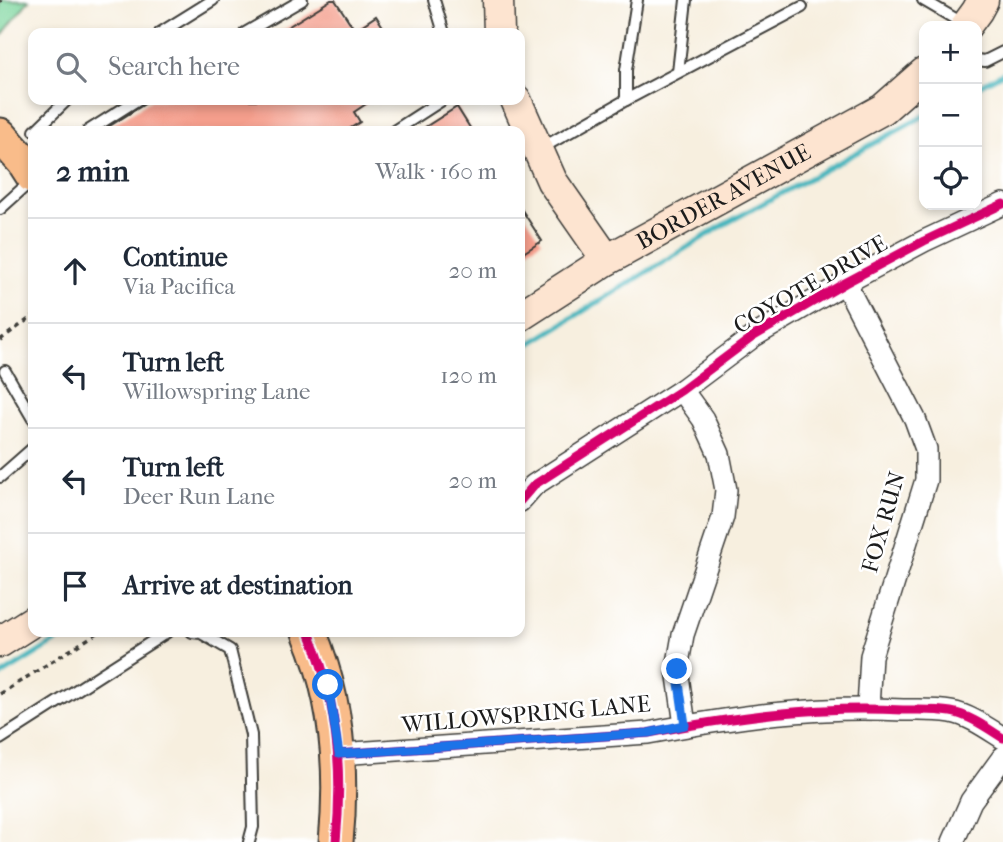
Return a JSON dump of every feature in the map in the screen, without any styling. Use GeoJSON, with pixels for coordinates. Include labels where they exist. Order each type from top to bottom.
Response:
{"type":"FeatureCollection","features":[{"type":"Feature","properties":{"kind":"main road"},"geometry":{"type":"LineString","coordinates":[[311,637],[328,685],[339,754],[336,842]]}},
{"type":"Feature","properties":{"kind":"street"},"geometry":{"type":"LineString","coordinates":[[495,28],[498,0]]}},
{"type":"Feature","properties":{"kind":"street"},"geometry":{"type":"LineString","coordinates":[[970,21],[983,0]]}},
{"type":"Feature","properties":{"kind":"street","name":"BORDER AVENUE"},"geometry":{"type":"LineString","coordinates":[[525,313],[607,260],[883,109],[919,77]]}},
{"type":"Feature","properties":{"kind":"street"},"geometry":{"type":"LineString","coordinates":[[518,105],[552,181],[607,260]]}},
{"type":"Feature","properties":{"kind":"street","name":"COYOTE DRIVE"},"geometry":{"type":"LineString","coordinates":[[525,495],[534,485],[682,390],[754,337],[845,283],[924,241],[1003,204]]}},
{"type":"Feature","properties":{"kind":"street","name":"FOX RUN"},"geometry":{"type":"LineString","coordinates":[[845,283],[915,419],[926,449],[926,480],[871,656],[868,708]]}},
{"type":"Feature","properties":{"kind":"street"},"geometry":{"type":"LineString","coordinates":[[682,390],[703,419],[719,454],[726,490],[723,517],[683,635],[677,669],[685,725]]}},
{"type":"Feature","properties":{"kind":"street"},"geometry":{"type":"LineString","coordinates":[[0,642],[28,624]]}},
{"type":"Feature","properties":{"kind":"street","name":"WILLOWSPRING LANE"},"geometry":{"type":"LineString","coordinates":[[339,754],[648,733],[776,712],[868,708],[952,712],[972,719],[1003,738]]}},
{"type":"Feature","properties":{"kind":"street"},"geometry":{"type":"LineString","coordinates":[[953,842],[971,801],[1003,757]]}},
{"type":"Feature","properties":{"kind":"lane"},"geometry":{"type":"LineString","coordinates":[[168,28],[213,0]]}},
{"type":"Feature","properties":{"kind":"lane"},"geometry":{"type":"LineString","coordinates":[[254,28],[302,0]]}},
{"type":"Feature","properties":{"kind":"lane"},"geometry":{"type":"LineString","coordinates":[[434,0],[442,28]]}},
{"type":"Feature","properties":{"kind":"lane"},"geometry":{"type":"LineString","coordinates":[[626,100],[626,70],[636,0]]}},
{"type":"Feature","properties":{"kind":"lane"},"geometry":{"type":"LineString","coordinates":[[678,72],[686,0]]}},
{"type":"Feature","properties":{"kind":"lane"},"geometry":{"type":"LineString","coordinates":[[922,0],[958,21]]}},
{"type":"Feature","properties":{"kind":"lane"},"geometry":{"type":"LineString","coordinates":[[538,151],[560,136],[802,7]]}},
{"type":"Feature","properties":{"kind":"lane"},"geometry":{"type":"LineString","coordinates":[[982,61],[1003,51]]}},
{"type":"Feature","properties":{"kind":"lane"},"geometry":{"type":"LineString","coordinates":[[46,126],[63,105]]}},
{"type":"Feature","properties":{"kind":"lane"},"geometry":{"type":"LineString","coordinates":[[96,126],[129,105]]}},
{"type":"Feature","properties":{"kind":"lane"},"geometry":{"type":"LineString","coordinates":[[402,126],[434,105]]}},
{"type":"Feature","properties":{"kind":"lane"},"geometry":{"type":"LineString","coordinates":[[0,209],[25,151]]}},
{"type":"Feature","properties":{"kind":"lane"},"geometry":{"type":"LineString","coordinates":[[5,371],[28,410]]}},
{"type":"Feature","properties":{"kind":"lane"},"geometry":{"type":"LineString","coordinates":[[0,477],[28,452]]}},
{"type":"Feature","properties":{"kind":"lane"},"geometry":{"type":"LineString","coordinates":[[0,739],[159,637]]}},
{"type":"Feature","properties":{"kind":"lane"},"geometry":{"type":"LineString","coordinates":[[208,637],[230,650],[251,736],[253,827],[249,842]]}},
{"type":"Feature","properties":{"kind":"path"},"geometry":{"type":"LineString","coordinates":[[0,340],[28,320]]}},
{"type":"Feature","properties":{"kind":"path"},"geometry":{"type":"LineString","coordinates":[[0,694],[91,637]]}},
{"type":"Feature","properties":{"kind":"green space"},"geometry":{"type":"Polygon","coordinates":[[[0,0],[29,0],[0,38],[0,0]]]}},
{"type":"Feature","properties":{"kind":"building"},"geometry":{"type":"Polygon","coordinates":[[[335,0],[354,28],[286,28],[335,0]]]}},
{"type":"Feature","properties":{"kind":"building"},"geometry":{"type":"Polygon","coordinates":[[[376,16],[384,28],[358,28],[376,16]]]}},
{"type":"Feature","properties":{"kind":"building"},"geometry":{"type":"Polygon","coordinates":[[[143,105],[364,105],[354,112],[360,122],[354,126],[110,126],[143,105]]]}},
{"type":"Feature","properties":{"kind":"building"},"geometry":{"type":"Polygon","coordinates":[[[457,107],[469,126],[427,126],[457,107]]]}},
{"type":"Feature","properties":{"kind":"building"},"geometry":{"type":"Polygon","coordinates":[[[525,215],[542,241],[525,252],[525,215]]]}},
{"type":"Feature","properties":{"kind":"waterway"},"geometry":{"type":"LineString","coordinates":[[982,84],[1003,73]]}},
{"type":"Feature","properties":{"kind":"waterway"},"geometry":{"type":"LineString","coordinates":[[525,347],[725,224],[919,119]]}},
{"type":"Feature","properties":{"kind":"waterway"},"geometry":{"type":"LineString","coordinates":[[0,676],[63,637]]}},
{"type":"Feature","properties":{"kind":"cycle path"},"geometry":{"type":"LineString","coordinates":[[525,495],[534,485],[682,390],[754,336],[924,241],[1003,204]]}},
{"type":"Feature","properties":{"kind":"cycle path"},"geometry":{"type":"LineString","coordinates":[[311,637],[326,683],[336,735],[339,789],[336,842]]}},
{"type":"Feature","properties":{"kind":"cycle path"},"geometry":{"type":"LineString","coordinates":[[339,754],[648,733],[743,717],[838,709],[951,712],[971,719],[1003,738]]}},
{"type":"Feature","properties":{"kind":"route"},"geometry":{"type":"LineString","coordinates":[[328,685],[339,754],[648,733],[685,725],[677,669]]}}]}
